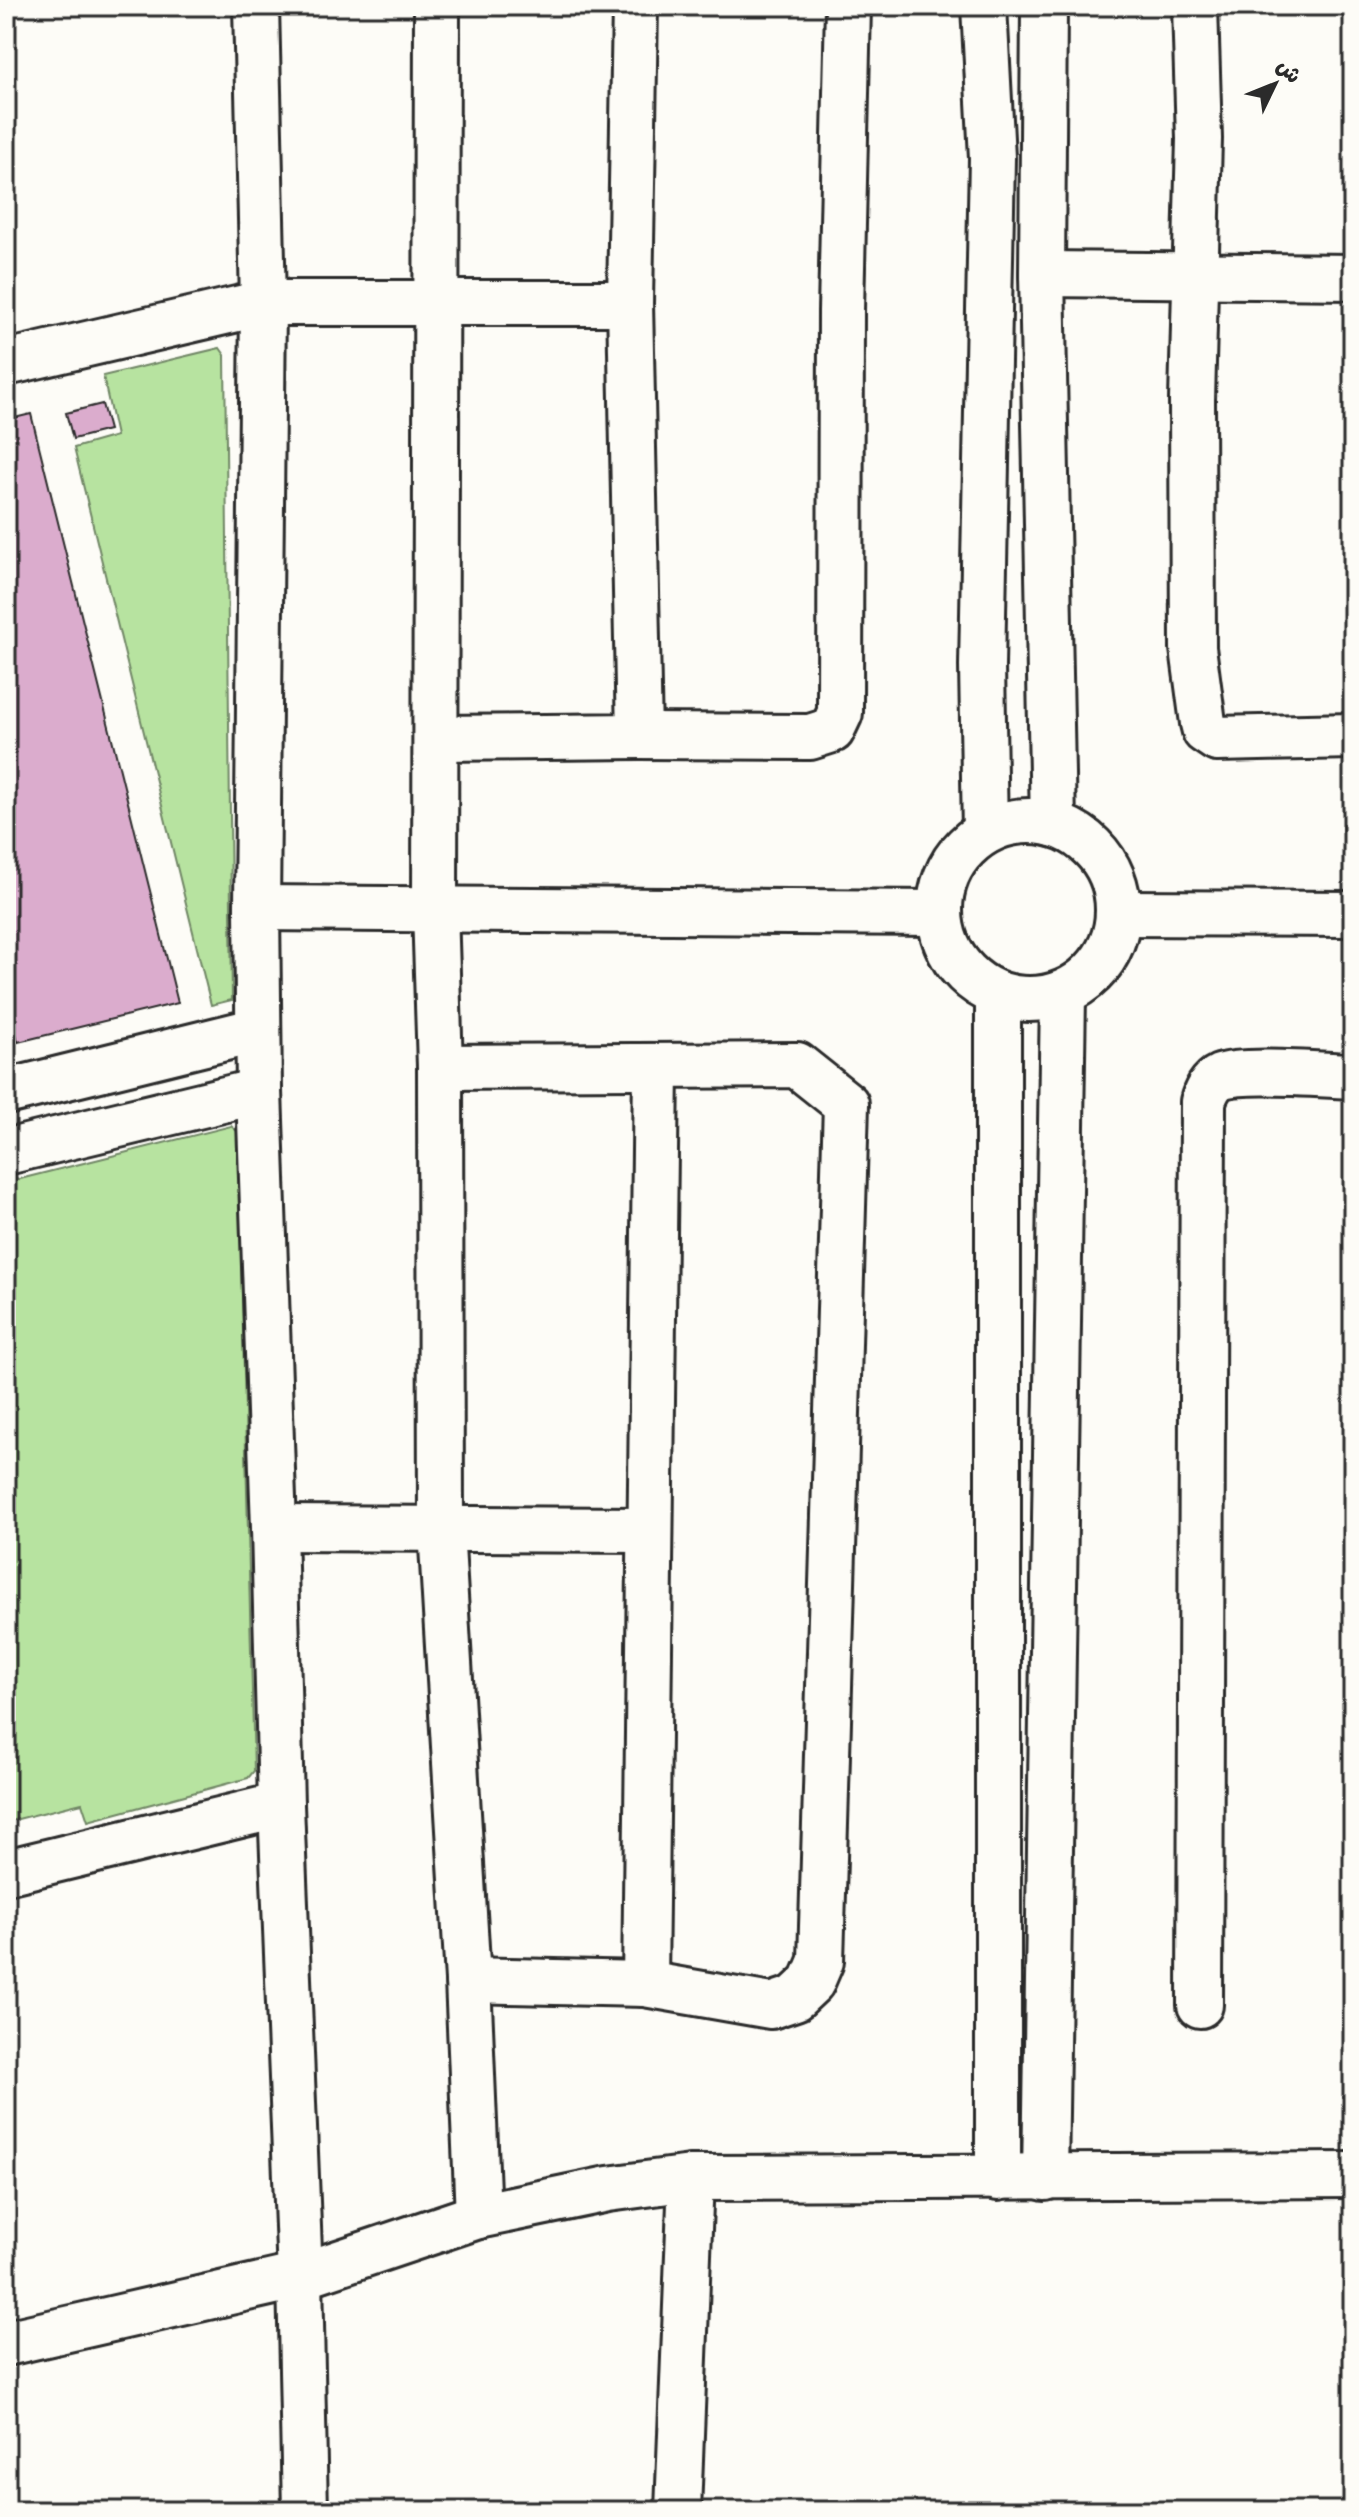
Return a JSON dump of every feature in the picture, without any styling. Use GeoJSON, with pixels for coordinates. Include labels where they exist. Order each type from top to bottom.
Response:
{"type":"FeatureCollection","features":[{"type":"Feature","properties":{"kind":"street"},"geometry":{"type":"LineString","coordinates":[[256,6],[263,303],[257,908],[259,1091],[281,1805],[300,2276],[305,2511]]}},
{"type":"Feature","properties":{"kind":"street"},"geometry":{"type":"LineString","coordinates":[[437,6],[435,910],[440,1067],[441,1529],[468,1980],[478,2216]]}},
{"type":"Feature","properties":{"kind":"street"},"geometry":{"type":"LineString","coordinates":[[635,6],[630,303],[639,736]]}},
{"type":"Feature","properties":{"kind":"street"},"geometry":{"type":"LineString","coordinates":[[436,738],[810,737],[832,730],[840,713],[841,311],[848,6]]}},
{"type":"Feature","properties":{"kind":"street"},"geometry":{"type":"LineString","coordinates":[[984,6],[992,158],[982,666],[985,832]]}},
{"type":"Feature","properties":{"kind":"street"},"geometry":{"type":"LineString","coordinates":[[1044,6],[1042,274],[1053,824]]}},
{"type":"Feature","properties":{"kind":"street"},"geometry":{"type":"LineString","coordinates":[[1195,6],[1199,139],[1192,400],[1193,648],[1205,731],[1217,739],[1353,736]]}},
{"type":"Feature","properties":{"kind":"street"},"geometry":{"type":"LineString","coordinates":[[1042,274],[1353,277]]}},
{"type":"Feature","properties":{"kind":"street"},"geometry":{"type":"LineString","coordinates":[[6,363],[263,303],[630,303]]}},
{"type":"Feature","properties":{"kind":"street"},"geometry":{"type":"LineString","coordinates":[[1019,821],[1053,824],[1079,837],[1101,857],[1115,884],[1119,913],[1111,947],[1092,975],[1063,994],[1033,1000],[998,995],[970,978],[948,948],[940,913],[942,888],[951,866],[966,847],[985,832],[1019,821]]}},
{"type":"Feature","properties":{"kind":"street"},"geometry":{"type":"LineString","coordinates":[[257,908],[940,913]]}},
{"type":"Feature","properties":{"kind":"street"},"geometry":{"type":"LineString","coordinates":[[1119,913],[1353,914]]}},
{"type":"Feature","properties":{"kind":"street"},"geometry":{"type":"LineString","coordinates":[[1045,2178],[1063,994]]}},
{"type":"Feature","properties":{"kind":"street"},"geometry":{"type":"LineString","coordinates":[[998,995],[998,2178]]}},
{"type":"Feature","properties":{"kind":"street"},"geometry":{"type":"LineString","coordinates":[[6,1092],[258,1030]]}},
{"type":"Feature","properties":{"kind":"street"},"geometry":{"type":"LineString","coordinates":[[440,1067],[797,1065],[846,1104],[821,1961],[812,1982],[795,1998],[771,2006],[645,1984],[468,1980]]}},
{"type":"Feature","properties":{"kind":"street"},"geometry":{"type":"LineString","coordinates":[[645,1984],[656,1067]]}},
{"type":"Feature","properties":{"kind":"street"},"geometry":{"type":"LineString","coordinates":[[1200,2005],[1203,1102],[1206,1092],[1217,1078],[1239,1073],[1353,1076]]}},
{"type":"Feature","properties":{"kind":"street"},"geometry":{"type":"LineString","coordinates":[[6,1152],[259,1091]]}},
{"type":"Feature","properties":{"kind":"street"},"geometry":{"type":"LineString","coordinates":[[274,1528],[650,1530]]}},
{"type":"Feature","properties":{"kind":"street"},"geometry":{"type":"LineString","coordinates":[[6,1872],[281,1805]]}},
{"type":"Feature","properties":{"kind":"street"},"geometry":{"type":"LineString","coordinates":[[6,2343],[300,2276],[478,2216],[608,2189],[691,2178],[1353,2175]]}},
{"type":"Feature","properties":{"kind":"street"},"geometry":{"type":"LineString","coordinates":[[678,2511],[691,2178]]}},
{"type":"Feature","properties":{"kind":"green space"},"geometry":{"type":"Polygon","coordinates":[[[220,348],[225,355],[232,1000],[211,1005],[74,448],[116,436],[103,376],[220,348]]]}},
{"type":"Feature","properties":{"kind":"green space"},"geometry":{"type":"Polygon","coordinates":[[[231,1126],[238,1132],[254,1771],[248,1778],[88,1821],[82,1803],[6,1822],[6,1144],[16,1180],[231,1126]]]}},
{"type":"Feature","properties":{"kind":"building"},"geometry":{"type":"Polygon","coordinates":[[[102,404],[109,430],[73,439],[66,413],[102,404]]]}},
{"type":"Feature","properties":{"kind":"building"},"geometry":{"type":"Polygon","coordinates":[[[31,414],[178,1003],[18,1042],[6,993],[6,420],[31,414]]]}}]}
